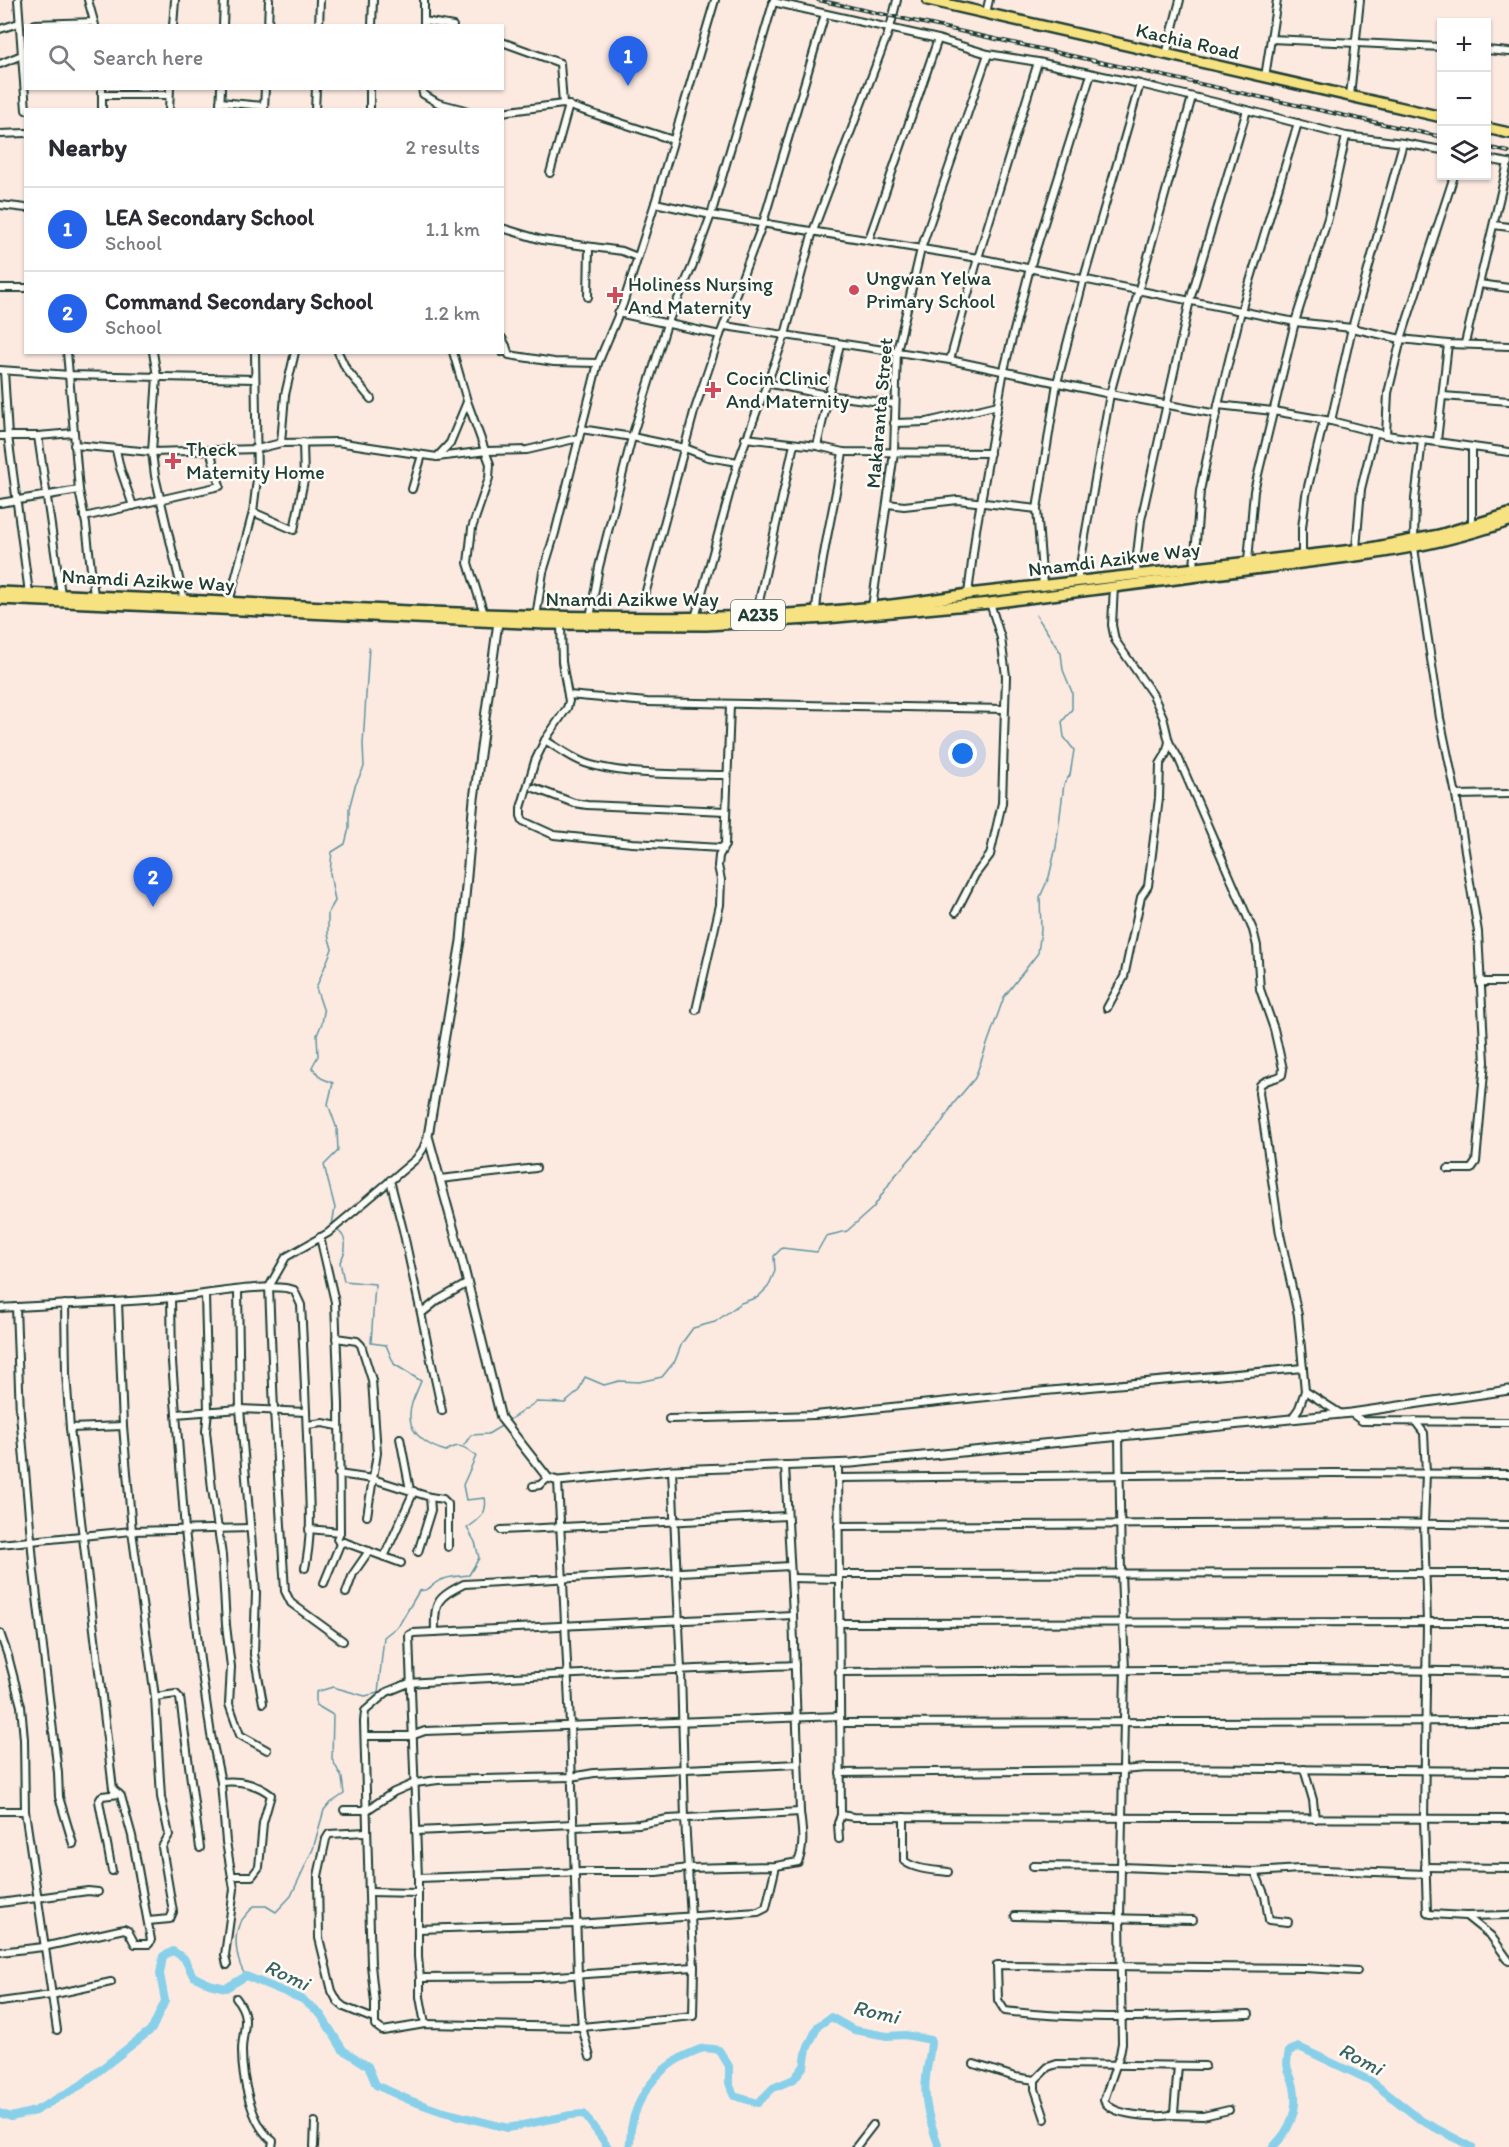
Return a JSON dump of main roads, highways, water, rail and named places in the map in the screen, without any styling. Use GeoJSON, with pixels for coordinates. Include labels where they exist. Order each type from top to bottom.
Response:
{"type":"FeatureCollection","features":[{"type":"Feature","properties":{"kind":"main road","name":"Kachia Road"},"geometry":{"type":"LineString","coordinates":[[930,0],[1437,116]]}},
{"type":"Feature","properties":{"kind":"main road"},"geometry":{"type":"LineString","coordinates":[[1491,129],[1509,133]]}},
{"type":"Feature","properties":{"kind":"main road","name":"Nnamdi Azikwe Way"},"geometry":{"type":"LineString","coordinates":[[0,592],[536,617],[695,618],[756,615],[928,601],[969,594],[1137,576],[1248,561],[1414,544],[1509,514]]}},
{"type":"Feature","properties":{"kind":"main road","name":"Nnamdi Azikwe Way"},"geometry":{"type":"LineString","coordinates":[[0,599],[498,622],[706,625],[817,619],[990,603],[1414,544],[1473,534],[1509,521]]}},
{"type":"Feature","properties":{"kind":"waterway"},"geometry":{"type":"LineString","coordinates":[[506,1422],[536,1402],[565,1403],[578,1392],[585,1377],[604,1385],[619,1381],[639,1382],[662,1377],[675,1361],[682,1343],[693,1328],[715,1322],[741,1303],[758,1297],[768,1287],[775,1271],[774,1256],[782,1248],[817,1252],[826,1236],[847,1231],[873,1208],[893,1178],[940,1125],[954,1103],[975,1078],[1004,997],[1038,953],[1041,930],[1040,897],[1049,877],[1056,847],[1064,784],[1070,775],[1074,750],[1064,737],[1062,722],[1072,709],[1072,692],[1063,670],[1061,653],[1036,615]]}},
{"type":"Feature","properties":{"kind":"waterway"},"geometry":{"type":"LineString","coordinates":[[332,1225],[335,1208],[324,1165],[338,1151],[337,1129],[328,1104],[333,1083],[321,1078],[312,1067],[318,1056],[317,1035],[324,1012],[316,988],[332,949],[328,935],[328,913],[335,901],[330,873],[332,852],[345,844],[349,828],[349,809],[355,786],[364,767],[363,744],[369,647]]}},
{"type":"Feature","properties":{"kind":"waterway"},"geometry":{"type":"LineString","coordinates":[[246,1976],[240,1965],[237,1951],[236,1937],[240,1923],[254,1906],[266,1906],[276,1912],[291,1896],[313,1849],[324,1810],[344,1794],[342,1778],[332,1759],[333,1715],[316,1705],[316,1692],[333,1687],[365,1696],[378,1693],[384,1637],[399,1625],[419,1591],[428,1589],[444,1579],[469,1575],[479,1558],[475,1542],[467,1528],[479,1519],[486,1503],[485,1498],[466,1500],[463,1485],[476,1456],[459,1446],[446,1451],[434,1447],[414,1430],[410,1413],[421,1381],[394,1364],[386,1345],[371,1343],[375,1284],[344,1281],[340,1262],[345,1250],[345,1241],[337,1230]]}},
{"type":"Feature","properties":{"kind":"waterway"},"geometry":{"type":"LineString","coordinates":[[464,1445],[471,1435],[488,1434],[503,1425]]}},
{"type":"Feature","properties":{"kind":"waterway","name":"Romi"},"geometry":{"type":"LineString","coordinates":[[0,2113],[11,2117],[35,2111],[81,2085],[152,2029],[165,2001],[160,1974],[163,1956],[173,1951],[184,1958],[193,1976],[209,1984],[226,1988],[246,1976],[302,1999],[321,2015],[343,2050],[368,2066],[376,2085],[409,2100],[440,2111],[508,2128],[584,2114],[608,2147]]}},
{"type":"Feature","properties":{"kind":"waterway","name":"Romi"},"geometry":{"type":"LineString","coordinates":[[629,2147],[637,2106],[656,2077],[674,2062],[701,2049],[719,2050],[729,2066],[729,2083],[734,2096],[758,2103],[773,2088],[794,2079],[804,2066],[807,2049],[818,2026],[831,2017],[854,2030],[931,2040],[925,2087],[927,2105],[939,2147]]}},
{"type":"Feature","properties":{"kind":"waterway","name":"Romi"},"geometry":{"type":"LineString","coordinates":[[1273,2147],[1284,2134],[1294,2112],[1294,2087],[1287,2063],[1289,2051],[1299,2047],[1371,2081],[1422,2121],[1472,2147]]}},
{"type":"Feature","properties":{"kind":"railway"},"geometry":{"type":"LineString","coordinates":[[818,0],[1437,136]]}},
{"type":"Feature","properties":{"kind":"railway"},"geometry":{"type":"LineString","coordinates":[[1491,148],[1509,152]]}},
{"type":"Feature","properties":{"kind":"place","name":"LEA Secondary School"},"geometry":{"type":"Point","coordinates":[628,86]}},
{"type":"Feature","properties":{"kind":"place","name":"Ungwan Yelwa Primary School"},"geometry":{"type":"Point","coordinates":[854,290]}},
{"type":"Feature","properties":{"kind":"place","name":"Holiness Nursing And Maternity"},"geometry":{"type":"Point","coordinates":[615,295]}},
{"type":"Feature","properties":{"kind":"place","name":"Cocin Clinic And Maternity"},"geometry":{"type":"Point","coordinates":[713,390]}},
{"type":"Feature","properties":{"kind":"place","name":"Theck Maternity Home"},"geometry":{"type":"Point","coordinates":[173,461]}},
{"type":"Feature","properties":{"kind":"place","name":"Command Secondary School"},"geometry":{"type":"Point","coordinates":[153,907]}}]}
